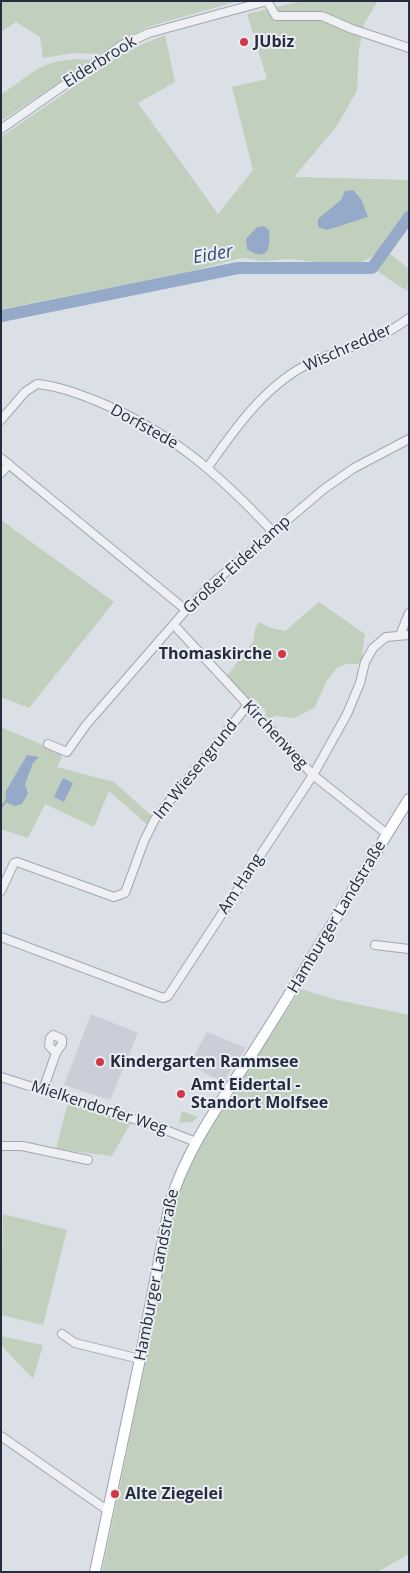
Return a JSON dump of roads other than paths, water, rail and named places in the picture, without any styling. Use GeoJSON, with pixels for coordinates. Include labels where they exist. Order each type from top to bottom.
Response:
{"type":"FeatureCollection","features":[{"type":"Feature","properties":{"kind":"main road","name":"Hamburger Landstraße"},"geometry":{"type":"LineString","coordinates":[[95,1572],[140,1360],[170,1203],[176,1182],[196,1142],[409,799]]}},
{"type":"Feature","properties":{"kind":"street","name":"Eiderbrook"},"geometry":{"type":"LineString","coordinates":[[1,129],[122,45],[149,33],[252,3],[267,1]]}},
{"type":"Feature","properties":{"kind":"street"},"geometry":{"type":"LineString","coordinates":[[267,1],[276,16],[322,16],[360,32],[409,48]]}},
{"type":"Feature","properties":{"kind":"street","name":"Wischredder"},"geometry":{"type":"LineString","coordinates":[[208,467],[246,417],[273,388],[291,374],[312,362],[370,341],[394,329],[409,318]]}},
{"type":"Feature","properties":{"kind":"street","name":"Dorfstede"},"geometry":{"type":"LineString","coordinates":[[1,420],[32,386],[37,384],[86,397],[143,423],[208,467],[232,488],[272,531]]}},
{"type":"Feature","properties":{"kind":"street","name":"Großer Eiderkamp"},"geometry":{"type":"LineString","coordinates":[[48,744],[67,752],[86,725],[186,610],[213,583],[272,531],[354,468],[409,439]]}},
{"type":"Feature","properties":{"kind":"street"},"geometry":{"type":"LineString","coordinates":[[1,458],[186,610]]}},
{"type":"Feature","properties":{"kind":"street"},"geometry":{"type":"LineString","coordinates":[[1,473],[9,464]]}},
{"type":"Feature","properties":{"kind":"street"},"geometry":{"type":"LineString","coordinates":[[405,635],[409,613]]}},
{"type":"Feature","properties":{"kind":"street","name":"Kirchenweg"},"geometry":{"type":"LineString","coordinates":[[174,625],[313,775],[387,834]]}},
{"type":"Feature","properties":{"kind":"street","name":"Am Hang"},"geometry":{"type":"LineString","coordinates":[[1,938],[163,998],[168,996],[313,775],[347,714],[360,683],[365,662],[373,648],[386,637],[405,635]]}},
{"type":"Feature","properties":{"kind":"street","name":"Im Wiesengrund"},"geometry":{"type":"LineString","coordinates":[[1,891],[14,863],[17,862],[114,898],[125,893],[144,840],[155,819],[248,705]]}},
{"type":"Feature","properties":{"kind":"street"},"geometry":{"type":"LineString","coordinates":[[374,945],[409,949]]}},
{"type":"Feature","properties":{"kind":"street"},"geometry":{"type":"LineString","coordinates":[[43,1090],[56,1053]]}},
{"type":"Feature","properties":{"kind":"street","name":"Mielkendorfer Weg"},"geometry":{"type":"LineString","coordinates":[[1,1077],[153,1125],[196,1142]]}},
{"type":"Feature","properties":{"kind":"street"},"geometry":{"type":"LineString","coordinates":[[1,1146],[22,1146],[88,1160]]}},
{"type":"Feature","properties":{"kind":"street"},"geometry":{"type":"LineString","coordinates":[[62,1334],[75,1343],[140,1360]]}},
{"type":"Feature","properties":{"kind":"street"},"geometry":{"type":"LineString","coordinates":[[1,1436],[108,1510]]}},
{"type":"Feature","properties":{"kind":"water"},"geometry":{"type":"Polygon","coordinates":[[[353,190],[361,199],[368,217],[327,230],[318,227],[318,219],[341,200],[345,191],[353,190]]]}},
{"type":"Feature","properties":{"kind":"water"},"geometry":{"type":"Polygon","coordinates":[[[264,226],[269,230],[267,252],[264,254],[254,253],[247,249],[246,239],[257,227],[264,226]]]}},
{"type":"Feature","properties":{"kind":"water"},"geometry":{"type":"Polygon","coordinates":[[[27,755],[39,757],[33,763],[25,784],[28,793],[22,804],[15,806],[5,802],[6,791],[27,755]]]}},
{"type":"Feature","properties":{"kind":"water"},"geometry":{"type":"Polygon","coordinates":[[[63,778],[73,783],[64,802],[54,797],[63,778]]]}},
{"type":"Feature","properties":{"kind":"waterway","name":"Eider"},"geometry":{"type":"LineString","coordinates":[[1,316],[238,268],[372,268],[409,217]]}},
{"type":"Feature","properties":{"kind":"waterway"},"geometry":{"type":"LineString","coordinates":[[1,808],[5,802]]}},
{"type":"Feature","properties":{"kind":"place","name":"JUbiz"},"geometry":{"type":"Point","coordinates":[244,42]}},
{"type":"Feature","properties":{"kind":"place","name":"Thomaskirche"},"geometry":{"type":"Point","coordinates":[282,654]}},
{"type":"Feature","properties":{"kind":"place","name":"Kindergarten Rammsee"},"geometry":{"type":"Point","coordinates":[100,1062]}},
{"type":"Feature","properties":{"kind":"place","name":"Amt Eidertal - Standort Molfsee"},"geometry":{"type":"Point","coordinates":[181,1094]}},
{"type":"Feature","properties":{"kind":"place","name":"Alte Ziegelei"},"geometry":{"type":"Point","coordinates":[115,1494]}}]}
